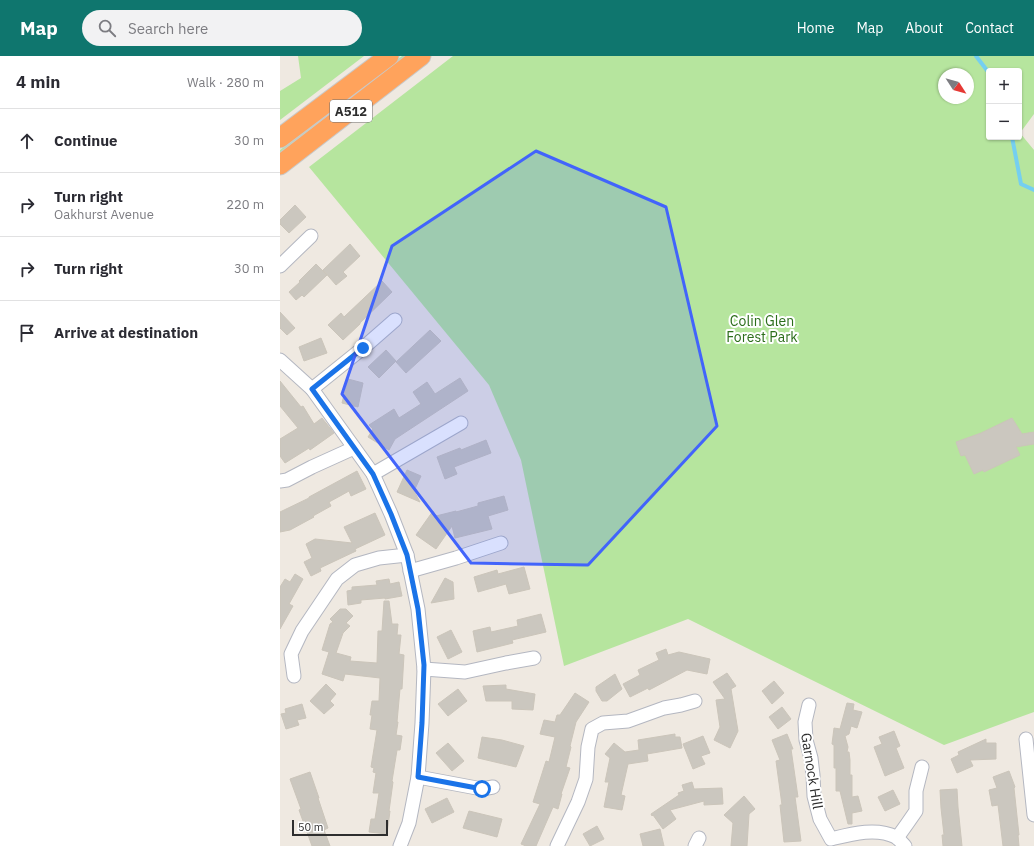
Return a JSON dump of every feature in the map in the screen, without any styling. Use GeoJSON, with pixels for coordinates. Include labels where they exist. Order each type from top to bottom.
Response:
{"type":"FeatureCollection","features":[{"type":"Feature","properties":{"kind":"highway","name":"A512"},"geometry":{"type":"LineString","coordinates":[[280,138],[389,56]]}},
{"type":"Feature","properties":{"kind":"highway","name":"A512"},"geometry":{"type":"LineString","coordinates":[[280,165],[421,56]]}},
{"type":"Feature","properties":{"kind":"street"},"geometry":{"type":"LineString","coordinates":[[280,266],[311,236]]}},
{"type":"Feature","properties":{"kind":"street"},"geometry":{"type":"LineString","coordinates":[[312,389],[395,320]]}},
{"type":"Feature","properties":{"kind":"street"},"geometry":{"type":"LineString","coordinates":[[280,360],[312,389],[373,474],[407,555],[418,609],[424,669],[418,777],[409,823],[400,846]]}},
{"type":"Feature","properties":{"kind":"street"},"geometry":{"type":"LineString","coordinates":[[373,474],[461,424]]}},
{"type":"Feature","properties":{"kind":"street"},"geometry":{"type":"LineString","coordinates":[[280,481],[287,480],[354,448]]}},
{"type":"Feature","properties":{"kind":"street"},"geometry":{"type":"LineString","coordinates":[[410,571],[456,558],[500,542]]}},
{"type":"Feature","properties":{"kind":"street"},"geometry":{"type":"LineString","coordinates":[[294,676],[291,654],[302,631],[337,579],[355,565],[380,558],[407,555]]}},
{"type":"Feature","properties":{"kind":"street"},"geometry":{"type":"LineString","coordinates":[[424,669],[465,672],[534,658]]}},
{"type":"Feature","properties":{"kind":"street"},"geometry":{"type":"LineString","coordinates":[[557,846],[578,802],[586,779],[588,747],[592,729],[603,723],[628,720],[664,708],[695,701]]}},
{"type":"Feature","properties":{"kind":"street","name":"Garnock Hill"},"geometry":{"type":"LineString","coordinates":[[809,705],[805,722],[806,740],[811,758],[814,796],[820,819],[831,839],[854,834],[879,832],[901,842],[907,824],[916,811],[916,791],[922,767]]}},
{"type":"Feature","properties":{"kind":"street"},"geometry":{"type":"LineString","coordinates":[[1026,739],[1034,815]]}},
{"type":"Feature","properties":{"kind":"street"},"geometry":{"type":"LineString","coordinates":[[418,777],[482,789],[493,787]]}},
{"type":"Feature","properties":{"kind":"highlighted area"},"geometry":{"type":"Polygon","coordinates":[[[536,151],[666,207],[717,426],[588,565],[471,563],[342,394],[392,246],[536,151]]]}},
{"type":"Feature","properties":{"kind":"green space"},"geometry":{"type":"Polygon","coordinates":[[[298,56],[364,56],[280,120],[280,91],[301,78],[298,56]]]}},
{"type":"Feature","properties":{"kind":"green space"},"geometry":{"type":"Polygon","coordinates":[[[402,56],[414,56],[280,160],[280,150],[402,56]]]}},
{"type":"Feature","properties":{"kind":"green space","name":"Colin Glen Forest Park"},"geometry":{"type":"Polygon","coordinates":[[[453,56],[1034,56],[1034,114],[1022,130],[1022,68],[986,68],[986,140],[1022,140],[1022,135],[1034,150],[1034,712],[944,745],[688,619],[564,666],[521,460],[489,385],[309,167],[453,56]]]}},
{"type":"Feature","properties":{"kind":"building"},"geometry":{"type":"Polygon","coordinates":[[[295,205],[306,217],[289,233],[280,224],[280,220],[295,205]]]}},
{"type":"Feature","properties":{"kind":"building"},"geometry":{"type":"Polygon","coordinates":[[[350,244],[360,256],[343,272],[347,276],[336,285],[323,270],[350,244]]]}},
{"type":"Feature","properties":{"kind":"building"},"geometry":{"type":"Polygon","coordinates":[[[316,264],[327,275],[304,297],[302,295],[296,300],[289,292],[316,264]]]}},
{"type":"Feature","properties":{"kind":"building"},"geometry":{"type":"Polygon","coordinates":[[[382,281],[392,292],[343,340],[328,325],[341,313],[344,317],[382,281]]]}},
{"type":"Feature","properties":{"kind":"building"},"geometry":{"type":"Polygon","coordinates":[[[280,312],[295,328],[287,335],[280,328],[280,312]]]}},
{"type":"Feature","properties":{"kind":"building"},"geometry":{"type":"Polygon","coordinates":[[[430,330],[441,341],[406,373],[396,362],[430,330]]]}},
{"type":"Feature","properties":{"kind":"building"},"geometry":{"type":"Polygon","coordinates":[[[321,338],[327,353],[304,361],[299,347],[321,338]]]}},
{"type":"Feature","properties":{"kind":"building"},"geometry":{"type":"Polygon","coordinates":[[[386,350],[396,361],[379,378],[368,367],[386,350]]]}},
{"type":"Feature","properties":{"kind":"building"},"geometry":{"type":"Polygon","coordinates":[[[460,378],[468,391],[395,439],[389,450],[368,437],[373,429],[369,425],[394,409],[399,418],[421,404],[413,392],[427,382],[435,394],[460,378]]]}},
{"type":"Feature","properties":{"kind":"building"},"geometry":{"type":"Polygon","coordinates":[[[348,379],[363,383],[358,407],[342,403],[348,379]]]}},
{"type":"Feature","properties":{"kind":"building"},"geometry":{"type":"Polygon","coordinates":[[[280,381],[301,407],[303,406],[314,424],[322,418],[334,433],[310,450],[309,448],[285,463],[280,456],[280,439],[298,428],[280,406],[280,381]]]}},
{"type":"Feature","properties":{"kind":"building"},"geometry":{"type":"Polygon","coordinates":[[[1012,418],[1022,434],[1034,432],[1034,444],[1016,447],[1020,455],[984,472],[983,470],[974,474],[965,455],[961,456],[956,442],[981,433],[1012,418]]]}},
{"type":"Feature","properties":{"kind":"building"},"geometry":{"type":"Polygon","coordinates":[[[486,440],[491,453],[454,467],[457,474],[445,479],[437,457],[460,448],[461,450],[486,440]]]}},
{"type":"Feature","properties":{"kind":"building"},"geometry":{"type":"Polygon","coordinates":[[[407,470],[421,476],[414,491],[420,502],[397,492],[407,470]]]}},
{"type":"Feature","properties":{"kind":"building"},"geometry":{"type":"Polygon","coordinates":[[[357,471],[366,489],[351,496],[349,491],[329,502],[331,506],[313,516],[314,517],[290,530],[280,532],[280,512],[309,498],[357,471]]]}},
{"type":"Feature","properties":{"kind":"building"},"geometry":{"type":"Polygon","coordinates":[[[504,496],[508,510],[488,516],[492,529],[455,538],[452,526],[436,549],[416,535],[433,511],[436,516],[456,512],[478,506],[478,503],[504,496]]]}},
{"type":"Feature","properties":{"kind":"building"},"geometry":{"type":"Polygon","coordinates":[[[375,513],[385,535],[320,568],[321,571],[311,576],[304,562],[312,558],[306,544],[315,539],[352,543],[344,527],[375,513]]]}},
{"type":"Feature","properties":{"kind":"building"},"geometry":{"type":"Polygon","coordinates":[[[524,567],[530,589],[509,594],[506,584],[478,592],[474,577],[497,570],[498,574],[524,567]]]}},
{"type":"Feature","properties":{"kind":"building"},"geometry":{"type":"Polygon","coordinates":[[[295,574],[303,579],[289,604],[293,606],[280,629],[280,587],[285,579],[290,582],[295,574]]]}},
{"type":"Feature","properties":{"kind":"building"},"geometry":{"type":"Polygon","coordinates":[[[445,578],[453,582],[454,599],[431,603],[445,578]]]}},
{"type":"Feature","properties":{"kind":"building"},"geometry":{"type":"Polygon","coordinates":[[[389,579],[390,584],[399,582],[402,596],[385,599],[361,600],[361,603],[348,605],[347,591],[352,590],[352,587],[377,585],[376,581],[389,579]]]}},
{"type":"Feature","properties":{"kind":"building"},"geometry":{"type":"Polygon","coordinates":[[[384,601],[389,601],[392,624],[398,624],[397,635],[401,635],[399,654],[404,655],[402,689],[400,689],[396,735],[402,736],[400,750],[397,750],[392,781],[387,834],[369,832],[371,819],[375,819],[379,793],[373,793],[376,773],[373,772],[374,768],[371,767],[377,730],[370,729],[372,715],[370,715],[372,701],[379,701],[380,678],[345,674],[343,681],[322,674],[329,652],[322,650],[330,624],[333,622],[330,619],[340,609],[346,609],[353,616],[346,623],[350,626],[343,633],[336,653],[351,657],[350,661],[377,663],[378,631],[382,631],[384,601]]]}},
{"type":"Feature","properties":{"kind":"building"},"geometry":{"type":"Polygon","coordinates":[[[541,614],[546,632],[512,640],[513,643],[477,652],[473,631],[490,627],[491,632],[518,626],[517,620],[541,614]]]}},
{"type":"Feature","properties":{"kind":"building"},"geometry":{"type":"Polygon","coordinates":[[[451,630],[462,652],[448,659],[437,637],[451,630]]]}},
{"type":"Feature","properties":{"kind":"building"},"geometry":{"type":"Polygon","coordinates":[[[666,649],[668,655],[679,652],[710,659],[707,674],[687,670],[649,690],[648,688],[630,697],[623,684],[640,675],[638,670],[659,660],[656,653],[666,649]]]}},
{"type":"Feature","properties":{"kind":"building"},"geometry":{"type":"Polygon","coordinates":[[[727,673],[736,686],[731,689],[738,731],[730,748],[714,740],[720,727],[716,700],[725,699],[713,682],[727,673]]]}},
{"type":"Feature","properties":{"kind":"building"},"geometry":{"type":"Polygon","coordinates":[[[615,674],[622,689],[607,701],[602,701],[596,691],[596,687],[615,674]]]}},
{"type":"Feature","properties":{"kind":"building"},"geometry":{"type":"Polygon","coordinates":[[[774,681],[784,693],[772,704],[762,691],[774,681]]]}},
{"type":"Feature","properties":{"kind":"building"},"geometry":{"type":"Polygon","coordinates":[[[326,684],[336,694],[330,701],[334,705],[324,714],[310,701],[326,684]]]}},
{"type":"Feature","properties":{"kind":"building"},"geometry":{"type":"Polygon","coordinates":[[[506,685],[506,689],[535,694],[533,710],[512,709],[512,701],[486,701],[483,686],[506,685]]]}},
{"type":"Feature","properties":{"kind":"building"},"geometry":{"type":"Polygon","coordinates":[[[458,689],[467,701],[448,716],[438,704],[458,689]]]}},
{"type":"Feature","properties":{"kind":"building"},"geometry":{"type":"Polygon","coordinates":[[[575,693],[589,702],[576,722],[566,767],[570,768],[561,794],[558,809],[553,807],[536,846],[526,846],[521,844],[540,804],[533,802],[546,761],[549,762],[555,737],[540,734],[544,720],[555,722],[557,715],[560,715],[575,693]]]}},
{"type":"Feature","properties":{"kind":"building"},"geometry":{"type":"Polygon","coordinates":[[[847,703],[854,704],[853,710],[862,712],[857,728],[851,726],[849,734],[845,736],[848,747],[847,752],[849,752],[850,775],[852,775],[852,797],[858,796],[862,811],[852,813],[852,824],[848,824],[840,791],[836,791],[836,768],[834,768],[834,745],[832,744],[834,728],[840,729],[847,703]]]}},
{"type":"Feature","properties":{"kind":"building"},"geometry":{"type":"Polygon","coordinates":[[[302,704],[306,718],[297,720],[299,725],[286,729],[281,714],[286,713],[285,709],[302,704]]]}},
{"type":"Feature","properties":{"kind":"building"},"geometry":{"type":"Polygon","coordinates":[[[782,707],[791,719],[778,729],[769,717],[782,707]]]}},
{"type":"Feature","properties":{"kind":"building"},"geometry":{"type":"Polygon","coordinates":[[[894,731],[900,746],[896,748],[904,768],[885,776],[874,747],[882,744],[879,737],[894,731]]]}},
{"type":"Feature","properties":{"kind":"building"},"geometry":{"type":"Polygon","coordinates":[[[675,734],[675,737],[680,737],[682,748],[647,754],[648,761],[628,764],[621,795],[625,796],[622,810],[604,807],[609,782],[605,782],[610,758],[605,754],[614,743],[625,752],[639,750],[638,740],[675,734]]]}},
{"type":"Feature","properties":{"kind":"building"},"geometry":{"type":"Polygon","coordinates":[[[787,734],[793,749],[791,749],[798,797],[795,797],[801,841],[784,842],[780,805],[782,805],[776,761],[780,760],[772,740],[787,734]]]}},
{"type":"Feature","properties":{"kind":"building"},"geometry":{"type":"Polygon","coordinates":[[[703,736],[710,753],[701,756],[705,764],[693,769],[683,744],[703,736]]]}},
{"type":"Feature","properties":{"kind":"building"},"geometry":{"type":"Polygon","coordinates":[[[482,737],[502,740],[524,746],[516,767],[478,758],[482,737]]]}},
{"type":"Feature","properties":{"kind":"building"},"geometry":{"type":"Polygon","coordinates":[[[986,739],[986,743],[996,743],[996,759],[970,760],[973,766],[957,773],[951,759],[959,755],[958,752],[986,739]]]}},
{"type":"Feature","properties":{"kind":"building"},"geometry":{"type":"Polygon","coordinates":[[[448,743],[464,761],[452,771],[436,753],[448,743]]]}},
{"type":"Feature","properties":{"kind":"building"},"geometry":{"type":"Polygon","coordinates":[[[1009,771],[1015,787],[1019,846],[1003,846],[998,805],[992,806],[989,790],[997,788],[993,777],[1009,771]]]}},
{"type":"Feature","properties":{"kind":"building"},"geometry":{"type":"Polygon","coordinates":[[[310,772],[328,828],[324,830],[330,846],[312,846],[290,779],[310,772]]]}},
{"type":"Feature","properties":{"kind":"building"},"geometry":{"type":"Polygon","coordinates":[[[692,782],[694,789],[722,788],[723,804],[704,805],[704,801],[670,810],[676,819],[663,829],[651,814],[679,795],[678,793],[684,791],[682,785],[692,782]]]}},
{"type":"Feature","properties":{"kind":"building"},"geometry":{"type":"Polygon","coordinates":[[[957,789],[962,846],[943,846],[942,835],[944,835],[940,790],[957,789]]]}},
{"type":"Feature","properties":{"kind":"building"},"geometry":{"type":"Polygon","coordinates":[[[893,790],[900,804],[885,811],[878,797],[893,790]]]}},
{"type":"Feature","properties":{"kind":"building"},"geometry":{"type":"Polygon","coordinates":[[[744,796],[755,809],[749,814],[747,846],[731,846],[733,823],[724,815],[744,796]]]}},
{"type":"Feature","properties":{"kind":"building"},"geometry":{"type":"Polygon","coordinates":[[[447,798],[454,812],[432,823],[425,809],[447,798]]]}},
{"type":"Feature","properties":{"kind":"building"},"geometry":{"type":"Polygon","coordinates":[[[469,811],[502,819],[497,837],[463,828],[469,811]]]}},
{"type":"Feature","properties":{"kind":"building"},"geometry":{"type":"Polygon","coordinates":[[[597,826],[604,839],[590,846],[583,834],[597,826]]]}},
{"type":"Feature","properties":{"kind":"building"},"geometry":{"type":"Polygon","coordinates":[[[660,829],[664,846],[643,846],[640,834],[660,829]]]}},
{"type":"Feature","properties":{"kind":"waterway"},"geometry":{"type":"LineString","coordinates":[[976,56],[986,69]]}},
{"type":"Feature","properties":{"kind":"waterway"},"geometry":{"type":"LineString","coordinates":[[1013,140],[1021,184],[1034,190]]}},
{"type":"Feature","properties":{"kind":"route"},"geometry":{"type":"LineString","coordinates":[[363,348],[312,389],[373,474],[407,555],[418,609],[424,665],[418,777],[482,789]]}}]}
